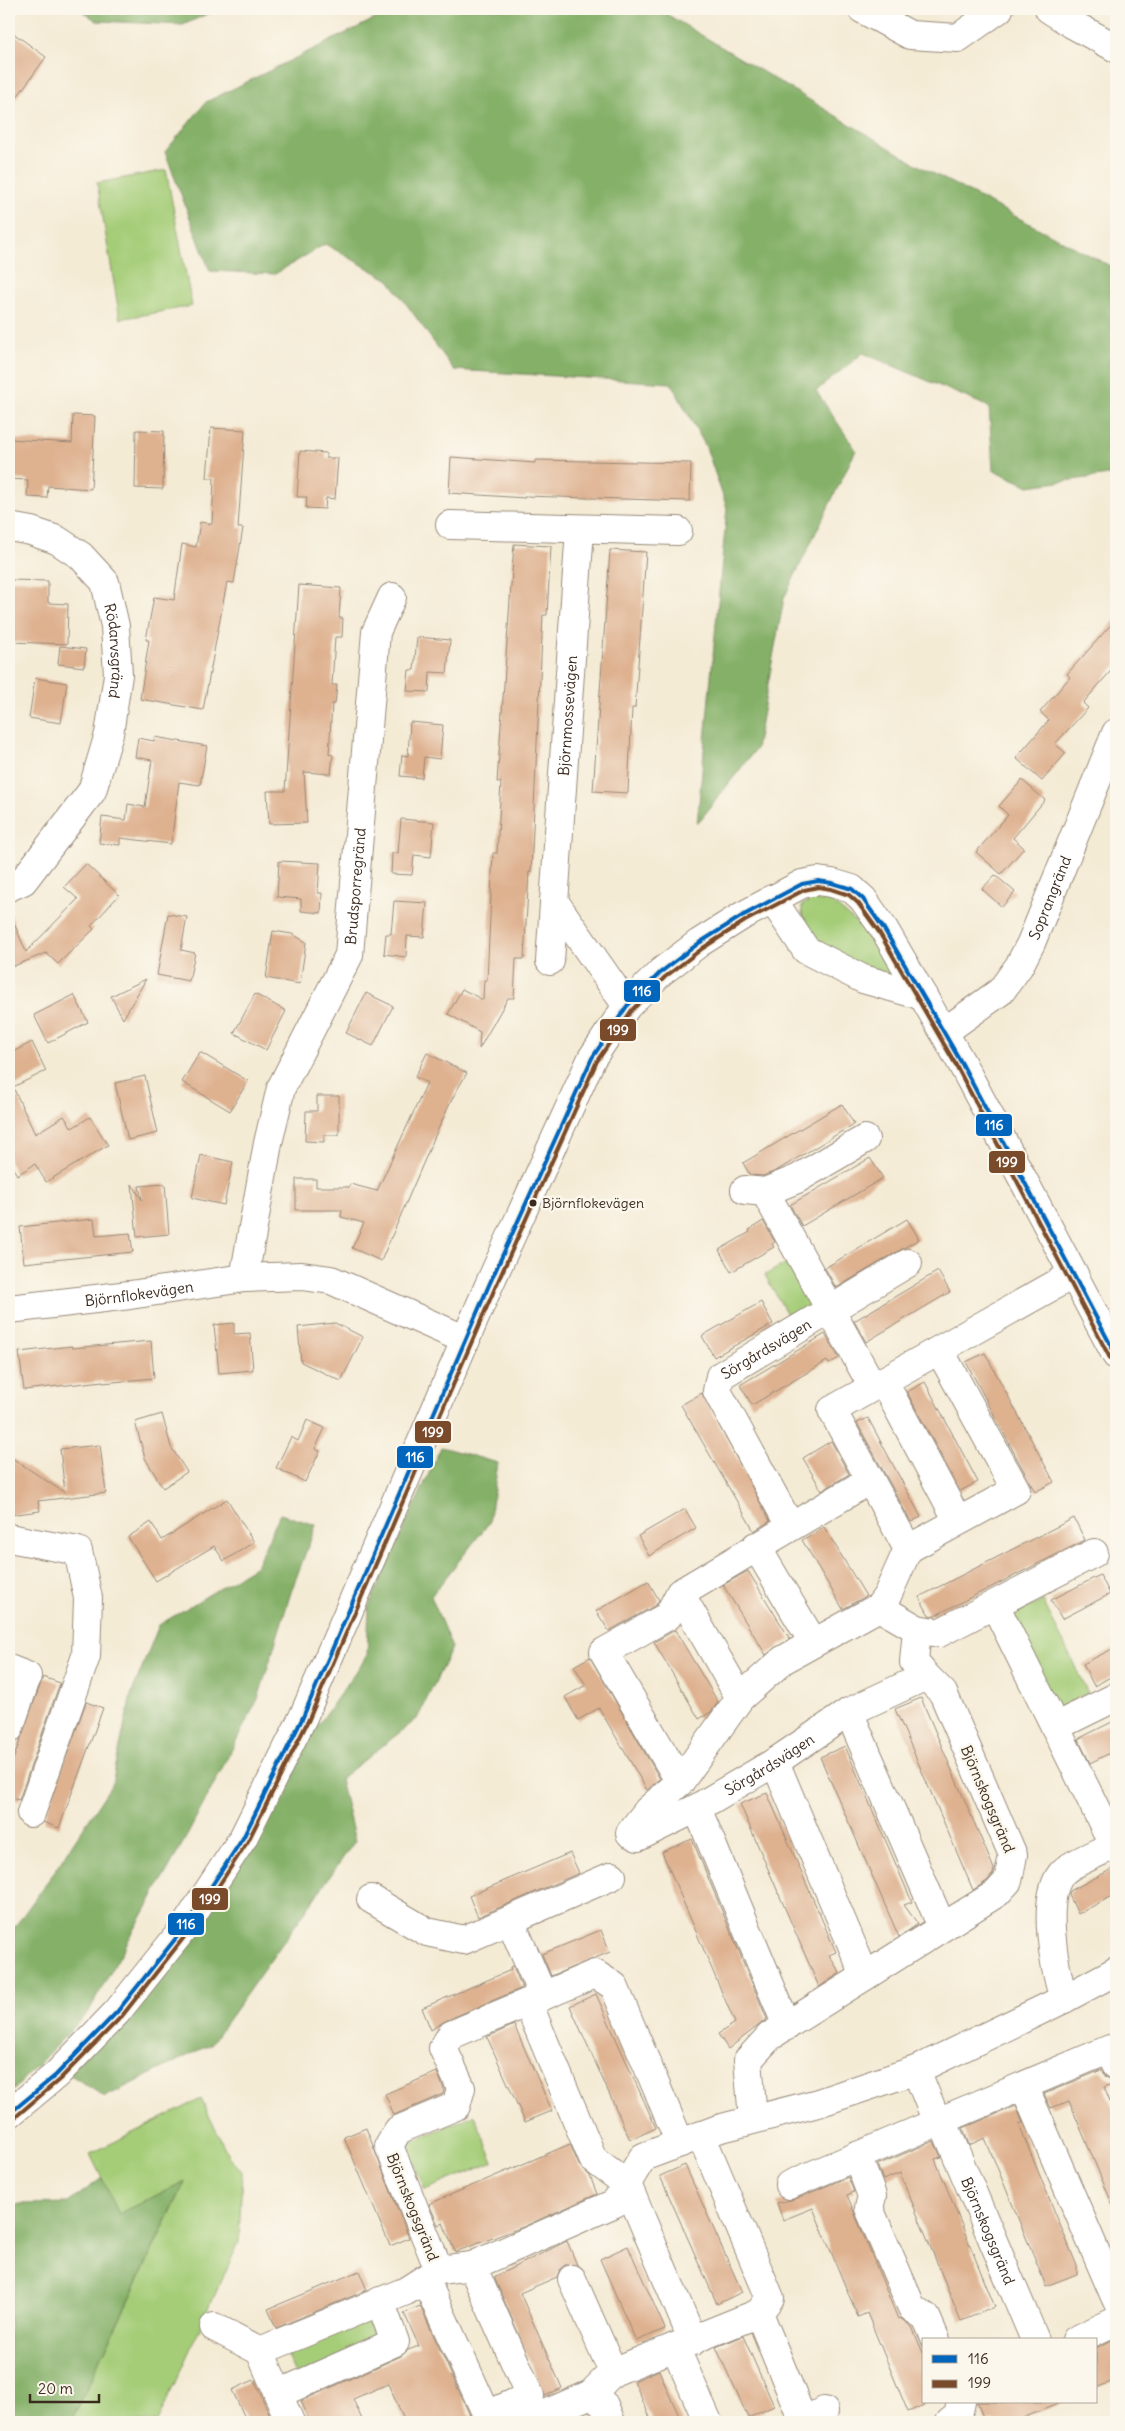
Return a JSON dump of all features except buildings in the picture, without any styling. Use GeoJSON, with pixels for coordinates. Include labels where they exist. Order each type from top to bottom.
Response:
{"type":"FeatureCollection","features":[{"type":"Feature","properties":{"kind":"street"},"geometry":{"type":"LineString","coordinates":[[862,9],[910,35],[958,38],[999,9]]}},
{"type":"Feature","properties":{"kind":"street"},"geometry":{"type":"LineString","coordinates":[[1049,9],[1116,48]]}},
{"type":"Feature","properties":{"kind":"street"},"geometry":{"type":"LineString","coordinates":[[450,525],[678,532]]}},
{"type":"Feature","properties":{"kind":"street","name":"Rödarvsgränd"},"geometry":{"type":"LineString","coordinates":[[9,527],[31,531],[57,540],[81,556],[105,582],[115,626],[118,675],[109,734],[92,791],[23,881],[9,887]]}},
{"type":"Feature","properties":{"kind":"street","name":"Björnmossevägen"},"geometry":{"type":"LineString","coordinates":[[550,961],[580,529]]}},
{"type":"Feature","properties":{"kind":"street","name":"Brudsporregränd"},"geometry":{"type":"LineString","coordinates":[[244,1278],[268,1143],[281,1088],[349,955],[376,632],[392,597]]}},
{"type":"Feature","properties":{"kind":"street","name":"Soprangränd"},"geometry":{"type":"LineString","coordinates":[[944,1032],[1001,991],[1019,966],[1031,943],[1116,733]]}},
{"type":"Feature","properties":{"kind":"street"},"geometry":{"type":"LineString","coordinates":[[9,2114],[56,2075],[117,2012],[184,1928],[243,1838],[307,1708],[466,1340],[592,1058],[627,1006],[661,972],[699,943],[772,899],[802,884],[818,881],[832,883],[852,889],[858,894],[874,912],[944,1032],[1116,1355]]}},
{"type":"Feature","properties":{"kind":"street"},"geometry":{"type":"LineString","coordinates":[[772,899],[806,950],[863,979],[923,996]]}},
{"type":"Feature","properties":{"kind":"street"},"geometry":{"type":"LineString","coordinates":[[554,901],[627,1006]]}},
{"type":"Feature","properties":{"kind":"street","name":"Sörgårdsvägen"},"geometry":{"type":"LineString","coordinates":[[865,1139],[798,1179],[755,1191],[878,1384],[958,1521]]}},
{"type":"Feature","properties":{"kind":"street","name":"Sörgårdsvägen"},"geometry":{"type":"LineString","coordinates":[[790,1526],[717,1392],[720,1376],[908,1263]]}},
{"type":"Feature","properties":{"kind":"street"},"geometry":{"type":"LineString","coordinates":[[908,1549],[832,1410],[1074,1274]]}},
{"type":"Feature","properties":{"kind":"street","name":"Björnflokevägen"},"geometry":{"type":"LineString","coordinates":[[9,1309],[130,1295],[244,1278],[302,1276],[331,1280],[466,1340]]}},
{"type":"Feature","properties":{"kind":"street"},"geometry":{"type":"LineString","coordinates":[[940,1351],[1016,1490],[908,1549],[887,1596],[879,1607],[917,1630],[939,1633],[1094,1553]]}},
{"type":"Feature","properties":{"kind":"street"},"geometry":{"type":"LineString","coordinates":[[680,1782],[604,1652],[668,1616],[680,1593],[756,1546],[870,1480]]}},
{"type":"Feature","properties":{"kind":"street"},"geometry":{"type":"LineString","coordinates":[[9,1538],[78,1551],[88,1598],[86,1656],[31,1812]]}},
{"type":"Feature","properties":{"kind":"street"},"geometry":{"type":"LineString","coordinates":[[756,1546],[813,1642]]}},
{"type":"Feature","properties":{"kind":"street"},"geometry":{"type":"LineString","coordinates":[[680,1593],[740,1698]]}},
{"type":"Feature","properties":{"kind":"street"},"geometry":{"type":"LineString","coordinates":[[995,1605],[1115,1845],[1064,1871],[1057,1884],[1050,1911],[1054,1966],[1064,1999]]}},
{"type":"Feature","properties":{"kind":"street","name":"Sörgårdsvägen"},"geometry":{"type":"LineString","coordinates":[[879,1607],[782,1660],[740,1698],[680,1782],[648,1810],[630,1833],[638,1836],[697,1808],[775,1762],[849,1712],[926,1676]]}},
{"type":"Feature","properties":{"kind":"street"},"geometry":{"type":"LineString","coordinates":[[917,1630],[914,1662],[926,1676]]}},
{"type":"Feature","properties":{"kind":"street"},"geometry":{"type":"LineString","coordinates":[[9,1669],[27,1676],[9,1729]]}},
{"type":"Feature","properties":{"kind":"street","name":"Björnskogsgränd"},"geometry":{"type":"LineString","coordinates":[[753,2119],[748,2060],[770,2036],[996,1893],[1008,1881],[1013,1856],[943,1693],[926,1676]]}},
{"type":"Feature","properties":{"kind":"street"},"geometry":{"type":"LineString","coordinates":[[1055,1726],[1116,1697]]}},
{"type":"Feature","properties":{"kind":"street"},"geometry":{"type":"LineString","coordinates":[[849,1712],[942,1927]]}},
{"type":"Feature","properties":{"kind":"street"},"geometry":{"type":"LineString","coordinates":[[775,1762],[865,1976]]}},
{"type":"Feature","properties":{"kind":"street"},"geometry":{"type":"LineString","coordinates":[[697,1808],[787,2026]]}},
{"type":"Feature","properties":{"kind":"street"},"geometry":{"type":"LineString","coordinates":[[371,1899],[427,1932],[464,1940],[612,1876]]}},
{"type":"Feature","properties":{"kind":"street"},"geometry":{"type":"LineString","coordinates":[[510,1920],[536,1999],[594,2159],[627,2184],[684,2344],[708,2422]]}},
{"type":"Feature","properties":{"kind":"street","name":"Björnskogsgränd"},"geometry":{"type":"LineString","coordinates":[[260,2351],[406,2291],[432,2274],[472,2266],[615,2203],[643,2156],[753,2119],[818,2103],[916,2070],[1064,1999],[1116,1971]]}},
{"type":"Feature","properties":{"kind":"street","name":"Björnskogsgränd"},"geometry":{"type":"LineString","coordinates":[[472,2266],[530,2396],[506,2415],[487,2416],[432,2274],[389,2146],[398,2130],[456,2106],[461,2088],[444,2048],[451,2035],[595,1974],[614,1986],[770,2298],[759,2313]]}},
{"type":"Feature","properties":{"kind":"street"},"geometry":{"type":"LineString","coordinates":[[789,2185],[1024,2086],[1113,2057]]}},
{"type":"Feature","properties":{"kind":"street","name":"Björnskogsgränd"},"geometry":{"type":"LineString","coordinates":[[916,2070],[1034,2338]]}},
{"type":"Feature","properties":{"kind":"street"},"geometry":{"type":"LineString","coordinates":[[1024,2086],[1116,2299]]}},
{"type":"Feature","properties":{"kind":"street"},"geometry":{"type":"LineString","coordinates":[[857,2156],[872,2196],[869,2208],[912,2308],[926,2317],[935,2338]]}},
{"type":"Feature","properties":{"kind":"street"},"geometry":{"type":"LineString","coordinates":[[572,2279],[613,2372]]}},
{"type":"Feature","properties":{"kind":"street"},"geometry":{"type":"LineString","coordinates":[[278,2394],[395,2342],[380,2301]]}},
{"type":"Feature","properties":{"kind":"street"},"geometry":{"type":"LineString","coordinates":[[527,2422],[591,2394],[613,2372],[759,2313],[809,2418]]}},
{"type":"Feature","properties":{"kind":"street"},"geometry":{"type":"LineString","coordinates":[[1080,2338],[1116,2322]]}},
{"type":"Feature","properties":{"kind":"street"},"geometry":{"type":"LineString","coordinates":[[214,2327],[260,2351],[290,2422]]}},
{"type":"Feature","properties":{"kind":"street"},"geometry":{"type":"LineString","coordinates":[[591,2394],[604,2405],[611,2422]]}},
{"type":"Feature","properties":{"kind":"street"},"geometry":{"type":"LineString","coordinates":[[950,2422],[958,2416],[961,2404]]}},
{"type":"Feature","properties":{"kind":"green space"},"geometry":{"type":"Polygon","coordinates":[[[79,9],[218,9],[183,25],[97,21],[79,9]]]}},
{"type":"Feature","properties":{"kind":"green space"},"geometry":{"type":"Polygon","coordinates":[[[395,9],[658,9],[923,168],[1116,269],[1116,474],[1029,486],[993,470],[989,407],[863,353],[816,391],[856,450],[784,598],[756,749],[697,824],[727,508],[706,447],[671,383],[454,370],[389,280],[325,244],[275,274],[210,271],[165,152],[206,102],[395,9]]]}},
{"type":"Feature","properties":{"kind":"green space"},"geometry":{"type":"Polygon","coordinates":[[[166,170],[192,306],[120,319],[97,183],[166,170]]]}},
{"type":"Feature","properties":{"kind":"green space"},"geometry":{"type":"Polygon","coordinates":[[[811,900],[830,901],[863,928],[892,976],[849,960],[821,944],[810,933],[804,920],[802,905],[811,900]]]}},
{"type":"Feature","properties":{"kind":"green space"},"geometry":{"type":"Polygon","coordinates":[[[790,1261],[814,1305],[789,1318],[765,1275],[790,1261]]]}},
{"type":"Feature","properties":{"kind":"green space"},"geometry":{"type":"Polygon","coordinates":[[[441,1447],[498,1463],[489,1523],[431,1596],[452,1648],[417,1719],[340,1779],[355,1841],[211,2044],[105,2097],[69,2074],[254,1846],[306,1742],[367,1656],[369,1605],[441,1447]]]}},
{"type":"Feature","properties":{"kind":"green space"},"geometry":{"type":"Polygon","coordinates":[[[280,1514],[316,1525],[292,1589],[258,1699],[189,1832],[89,2011],[9,2095],[9,1935],[52,1875],[112,1784],[131,1695],[159,1625],[256,1566],[280,1514]]]}},
{"type":"Feature","properties":{"kind":"green space"},"geometry":{"type":"Polygon","coordinates":[[[1043,1601],[1088,1693],[1055,1709],[1009,1617],[1043,1601]]]}},
{"type":"Feature","properties":{"kind":"green space"},"geometry":{"type":"Polygon","coordinates":[[[201,2099],[230,2159],[242,2171],[239,2242],[157,2422],[71,2422],[185,2182],[119,2214],[90,2154],[201,2099]]]}},
{"type":"Feature","properties":{"kind":"green space"},"geometry":{"type":"Polygon","coordinates":[[[474,2115],[494,2162],[425,2190],[406,2144],[474,2115]]]}},
{"type":"Feature","properties":{"kind":"green space"},"geometry":{"type":"Polygon","coordinates":[[[102,2178],[119,2214],[185,2181],[71,2422],[9,2422],[9,2212],[19,2204],[68,2203],[102,2178]]]}},
{"type":"Feature","properties":{"kind":"green space"},"geometry":{"type":"Polygon","coordinates":[[[374,2311],[385,2339],[296,2377],[284,2349],[374,2311]]]}},
{"type":"Feature","properties":{"kind":"transit line","name":"116"},"geometry":{"type":"LineString","coordinates":[[9,2114],[56,2075],[117,2012],[184,1928],[243,1838],[303,1717],[489,1285],[592,1058],[627,1006],[661,972],[699,943],[742,916],[802,884],[818,881],[832,883],[852,889],[863,899],[884,929],[961,1062],[1116,1355]]}},
{"type":"Feature","properties":{"kind":"transit line","name":"199"},"geometry":{"type":"LineString","coordinates":[[13,2119],[60,2079],[122,2016],[189,1931],[248,1841],[309,1719],[495,1288],[597,1061],[632,1010],[665,977],[703,948],[745,921],[804,890],[818,887],[831,889],[849,895],[858,903],[879,932],[956,1065],[1110,1358]]}},
{"type":"Feature","properties":{"kind":"place","name":"Björnflokevägen"},"geometry":{"type":"Point","coordinates":[533,1203]}}]}
